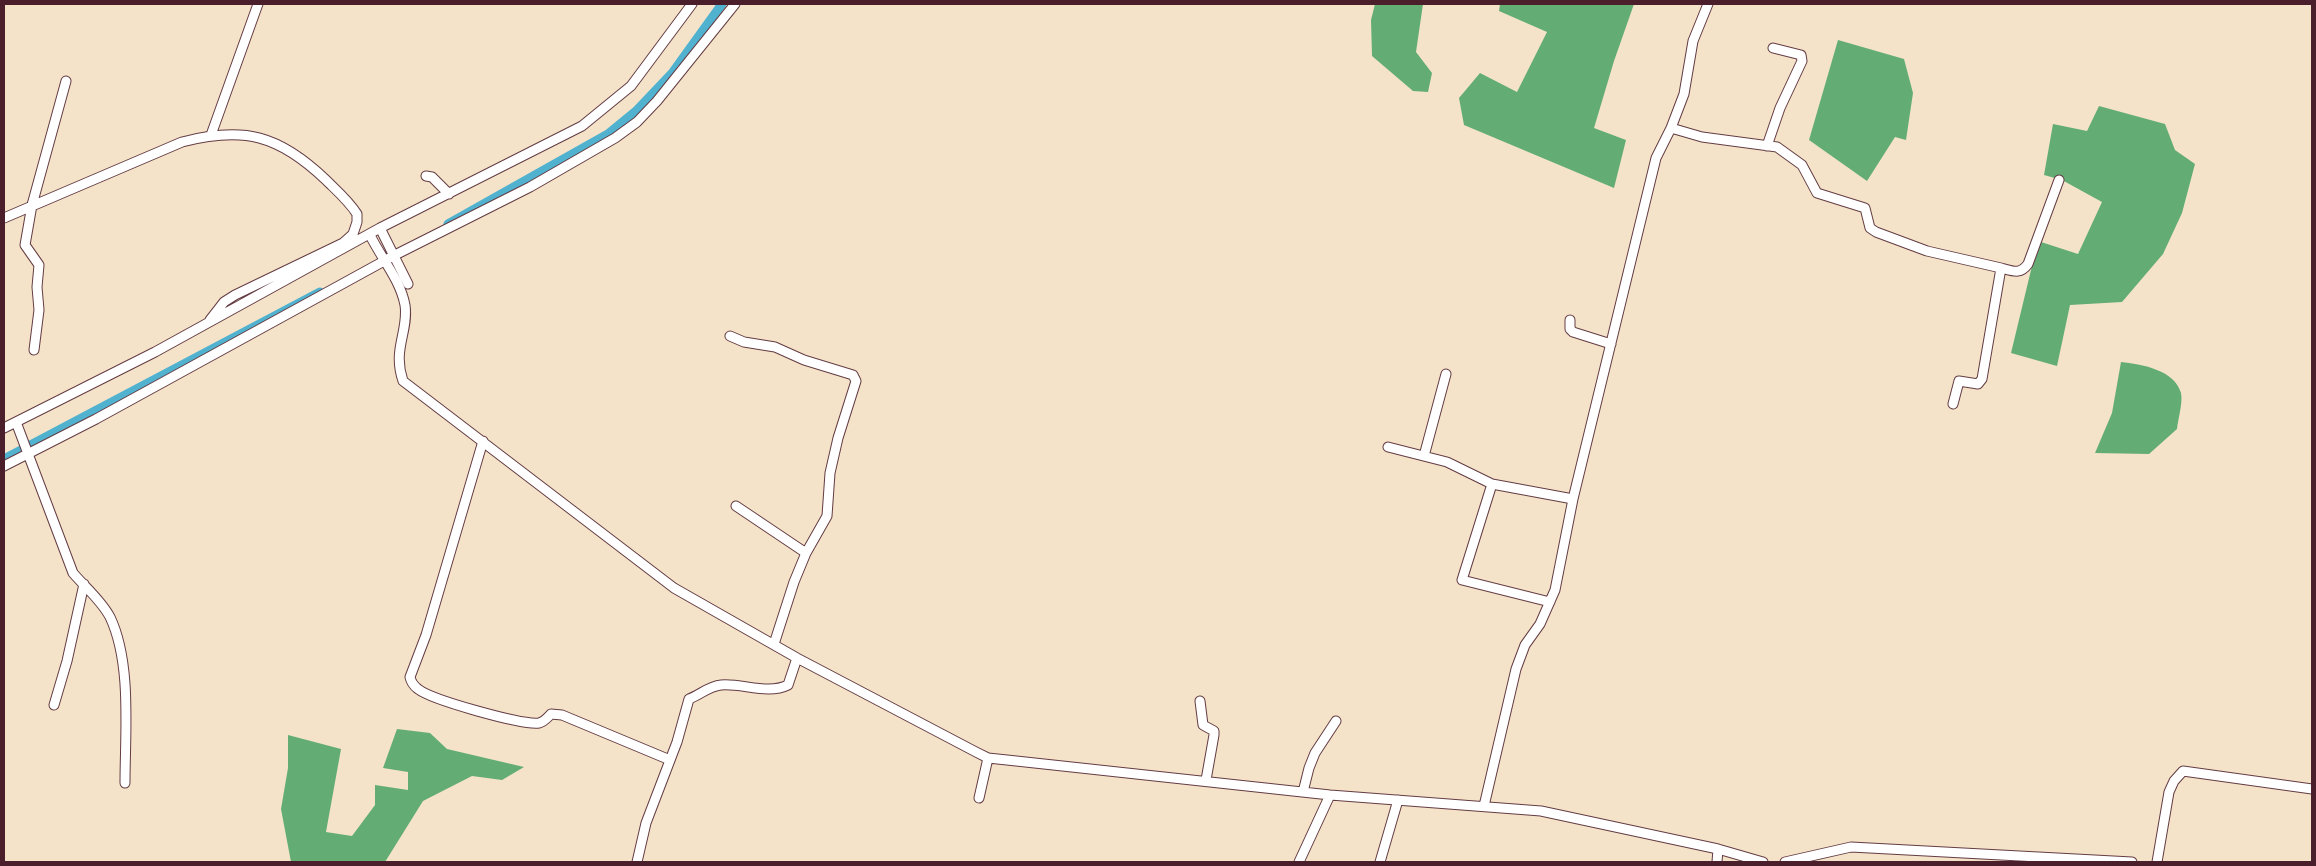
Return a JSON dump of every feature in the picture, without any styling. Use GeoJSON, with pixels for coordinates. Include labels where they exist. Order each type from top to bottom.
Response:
{"type":"FeatureCollection","features":[{"type":"Feature","properties":{"kind":"street"},"geometry":{"type":"LineString","coordinates":[[211,135],[258,4]]}},
{"type":"Feature","properties":{"kind":"street"},"geometry":{"type":"LineString","coordinates":[[4,428],[17,424],[155,352],[258,295],[372,239],[382,231],[449,194],[582,126],[631,86],[692,4]]}},
{"type":"Feature","properties":{"kind":"street"},"geometry":{"type":"LineString","coordinates":[[4,466],[27,452],[96,419],[395,254],[530,187],[615,138],[637,122],[657,102],[734,4]]}},
{"type":"Feature","properties":{"kind":"street"},"geometry":{"type":"LineString","coordinates":[[1484,806],[1516,668],[1525,646],[1540,624],[1555,590],[1573,499],[1656,158],[1671,128],[1684,94],[1693,42],[1708,4]]}},
{"type":"Feature","properties":{"kind":"street"},"geometry":{"type":"LineString","coordinates":[[1767,146],[1780,108],[1802,61],[1801,55],[1773,48]]}},
{"type":"Feature","properties":{"kind":"street"},"geometry":{"type":"LineString","coordinates":[[34,350],[39,310],[37,287],[39,265],[25,245],[32,205],[66,81]]}},
{"type":"Feature","properties":{"kind":"street"},"geometry":{"type":"LineString","coordinates":[[1671,128],[1702,137],[1778,147],[1802,165],[1817,193],[1865,208],[1870,228],[1876,232],[1927,251],[2017,272],[2023,270],[2028,264],[2059,180]]}},
{"type":"Feature","properties":{"kind":"street"},"geometry":{"type":"LineString","coordinates":[[4,218],[182,142],[211,135],[247,134],[269,140],[290,150],[321,175],[357,214],[357,222],[353,234],[343,243],[253,285],[224,302],[210,321]]}},
{"type":"Feature","properties":{"kind":"street"},"geometry":{"type":"LineString","coordinates":[[426,176],[432,177],[449,194]]}},
{"type":"Feature","properties":{"kind":"street"},"geometry":{"type":"LineString","coordinates":[[382,231],[395,254],[408,284]]}},
{"type":"Feature","properties":{"kind":"street"},"geometry":{"type":"LineString","coordinates":[[372,239],[402,293],[405,306],[398,356],[403,382],[674,588],[797,658],[988,758],[1206,780],[1330,795],[1484,806],[1554,814],[1718,849],[1763,862]]}},
{"type":"Feature","properties":{"kind":"street"},"geometry":{"type":"LineString","coordinates":[[1953,404],[1960,382],[1978,384],[1982,379],[2001,268]]}},
{"type":"Feature","properties":{"kind":"street"},"geometry":{"type":"LineString","coordinates":[[253,285],[258,295]]}},
{"type":"Feature","properties":{"kind":"street"},"geometry":{"type":"LineString","coordinates":[[1570,320],[1570,329],[1573,332],[1611,344]]}},
{"type":"Feature","properties":{"kind":"street"},"geometry":{"type":"LineString","coordinates":[[730,336],[744,342],[775,347],[804,360],[856,378],[854,395],[838,438],[830,473],[827,516],[806,553],[794,582],[774,644]]}},
{"type":"Feature","properties":{"kind":"street"},"geometry":{"type":"LineString","coordinates":[[1424,456],[1446,374]]}},
{"type":"Feature","properties":{"kind":"street"},"geometry":{"type":"LineString","coordinates":[[17,424],[73,573],[109,615],[117,634],[124,683],[125,783]]}},
{"type":"Feature","properties":{"kind":"street"},"geometry":{"type":"LineString","coordinates":[[483,441],[426,635],[410,677],[411,681],[420,691],[446,701],[511,720],[536,723],[544,721],[551,714],[559,714],[670,760]]}},
{"type":"Feature","properties":{"kind":"street"},"geometry":{"type":"LineString","coordinates":[[1388,447],[1447,462],[1492,484],[1573,499]]}},
{"type":"Feature","properties":{"kind":"street"},"geometry":{"type":"LineString","coordinates":[[1492,484],[1462,580],[1550,602]]}},
{"type":"Feature","properties":{"kind":"street"},"geometry":{"type":"LineString","coordinates":[[736,506],[806,553]]}},
{"type":"Feature","properties":{"kind":"street"},"geometry":{"type":"LineString","coordinates":[[54,705],[69,652],[84,584]]}},
{"type":"Feature","properties":{"kind":"street"},"geometry":{"type":"LineString","coordinates":[[637,862],[646,823],[670,760],[689,699],[707,689],[720,685],[785,687],[790,680],[797,658]]}},
{"type":"Feature","properties":{"kind":"street"},"geometry":{"type":"LineString","coordinates":[[1200,701],[1203,725],[1214,731],[1206,780]]}},
{"type":"Feature","properties":{"kind":"street"},"geometry":{"type":"LineString","coordinates":[[1303,792],[1315,753],[1336,721]]}},
{"type":"Feature","properties":{"kind":"street"},"geometry":{"type":"LineString","coordinates":[[979,798],[988,758]]}},
{"type":"Feature","properties":{"kind":"street"},"geometry":{"type":"LineString","coordinates":[[2158,862],[2169,792],[2174,781],[2183,771],[2312,789]]}},
{"type":"Feature","properties":{"kind":"street"},"geometry":{"type":"LineString","coordinates":[[1299,862],[1330,795]]}},
{"type":"Feature","properties":{"kind":"street"},"geometry":{"type":"LineString","coordinates":[[1380,862],[1398,800]]}},
{"type":"Feature","properties":{"kind":"street"},"geometry":{"type":"LineString","coordinates":[[1786,862],[1852,847],[2132,862]]}},
{"type":"Feature","properties":{"kind":"street"},"geometry":{"type":"LineString","coordinates":[[1717,862],[1718,849]]}},
{"type":"Feature","properties":{"kind":"green space"},"geometry":{"type":"Polygon","coordinates":[[[1375,4],[1423,4],[1416,52],[1432,73],[1428,92],[1413,91],[1372,56],[1371,20],[1375,4]]]}},
{"type":"Feature","properties":{"kind":"green space"},"geometry":{"type":"Polygon","coordinates":[[[1500,4],[1634,4],[1614,61],[1594,128],[1626,140],[1614,188],[1464,125],[1459,98],[1480,73],[1517,92],[1547,32],[1499,11],[1500,4]]]}},
{"type":"Feature","properties":{"kind":"green space"},"geometry":{"type":"Polygon","coordinates":[[[1838,40],[1904,59],[1913,93],[1906,140],[1895,137],[1867,181],[1809,140],[1838,40]]]}},
{"type":"Feature","properties":{"kind":"green space"},"geometry":{"type":"Polygon","coordinates":[[[2099,106],[2165,124],[2175,150],[2195,164],[2182,213],[2163,254],[2122,302],[2070,305],[2057,366],[2011,353],[2038,241],[2078,254],[2102,202],[2062,180],[2044,175],[2053,124],[2087,131],[2099,106]]]}},
{"type":"Feature","properties":{"kind":"green space"},"geometry":{"type":"Polygon","coordinates":[[[2121,362],[2138,364],[2165,374],[2178,385],[2181,393],[2177,429],[2149,454],[2095,453],[2112,413],[2121,362]]]}},
{"type":"Feature","properties":{"kind":"green space"},"geometry":{"type":"Polygon","coordinates":[[[397,729],[430,733],[447,749],[524,767],[502,780],[472,776],[423,801],[385,862],[291,862],[281,809],[288,768],[288,735],[341,749],[326,832],[352,836],[375,805],[375,785],[408,790],[408,772],[383,768],[397,729]]]}},
{"type":"Feature","properties":{"kind":"waterway"},"geometry":{"type":"LineString","coordinates":[[448,224],[608,134],[636,111],[673,72],[722,4]]}},
{"type":"Feature","properties":{"kind":"waterway"},"geometry":{"type":"LineString","coordinates":[[4,459],[320,292]]}}]}
